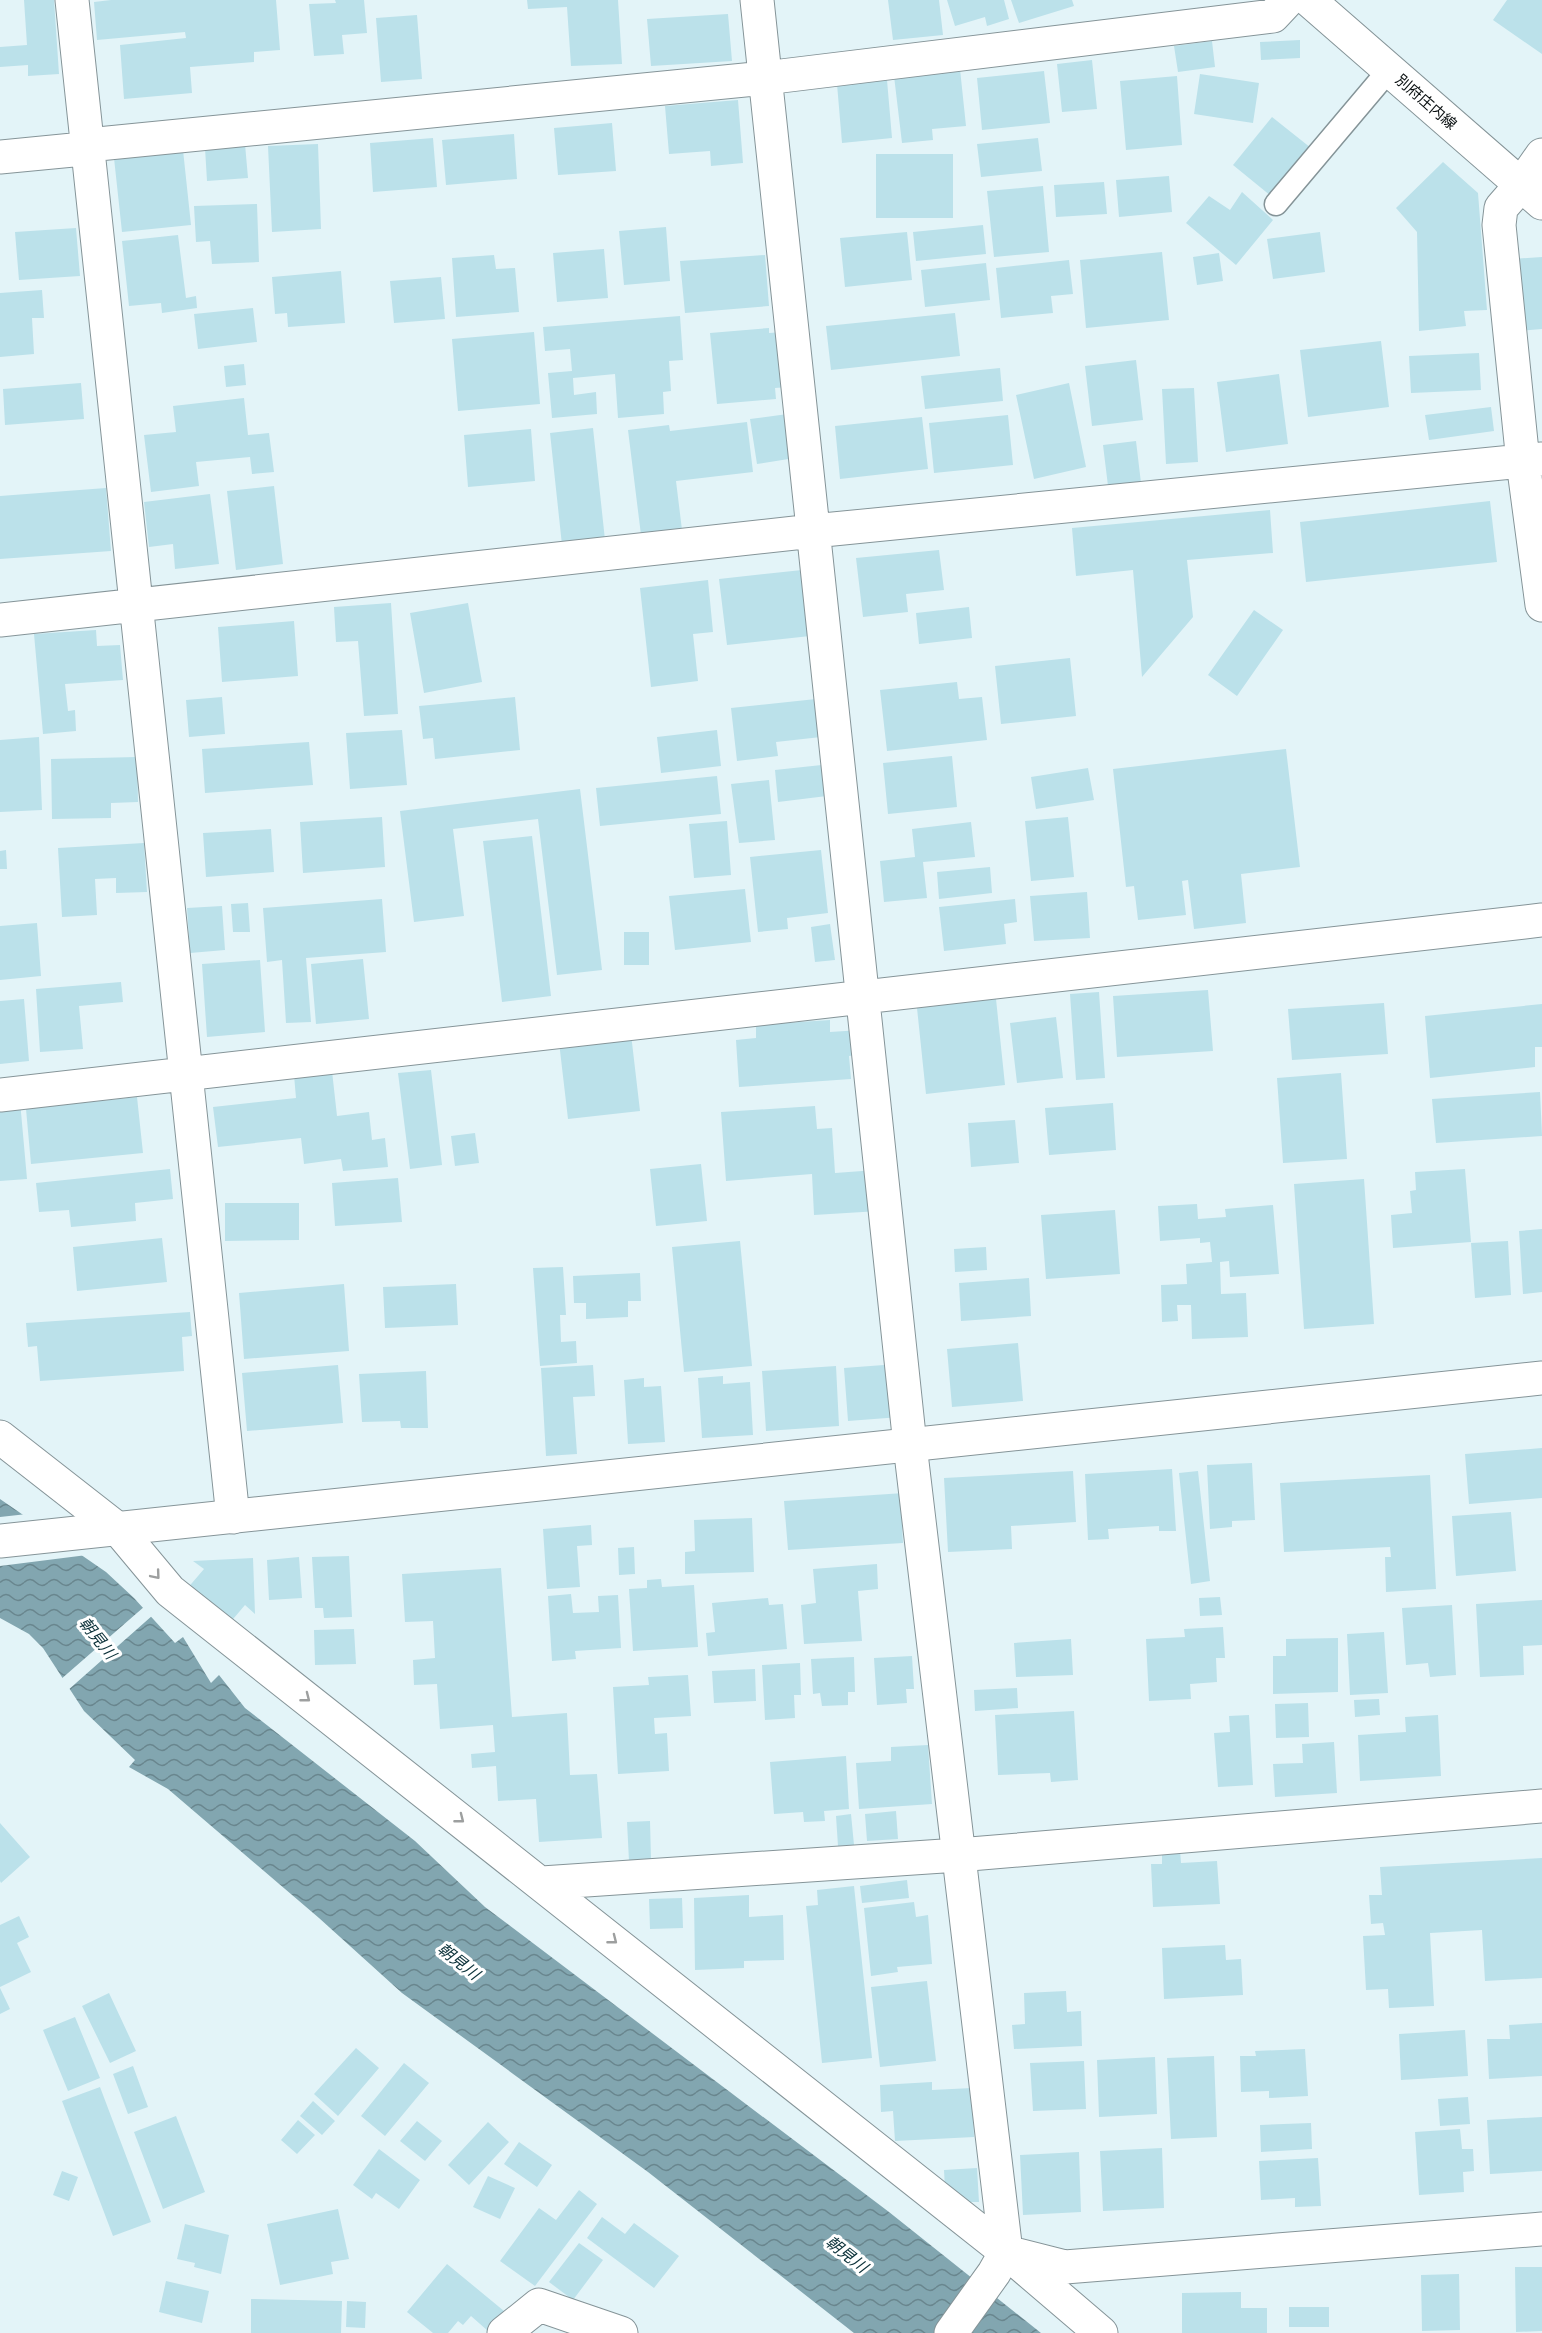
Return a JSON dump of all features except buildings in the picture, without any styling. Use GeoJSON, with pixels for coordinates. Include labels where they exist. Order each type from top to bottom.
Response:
{"type":"FeatureCollection","features":[{"type":"Feature","properties":{"kind":"street"},"geometry":{"type":"LineString","coordinates":[[72,0],[233,1517]]}},
{"type":"Feature","properties":{"kind":"street"},"geometry":{"type":"LineString","coordinates":[[757,0],[910,1445],[958,1855],[1000,2263],[951,2333]]}},
{"type":"Feature","properties":{"kind":"street"},"geometry":{"type":"LineString","coordinates":[[0,157],[73,150],[88,146],[765,78],[1273,16],[1288,0]]}},
{"type":"Feature","properties":{"kind":"street","name":"別府庄内線"},"geometry":{"type":"LineString","coordinates":[[1309,0],[1531,194]]}},
{"type":"Feature","properties":{"kind":"street"},"geometry":{"type":"LineString","coordinates":[[1542,155],[1531,194],[1501,208],[1499,225],[1532,460],[1542,605]]}},
{"type":"Feature","properties":{"kind":"street"},"geometry":{"type":"LineString","coordinates":[[0,620],[813,531],[1532,460]]}},
{"type":"Feature","properties":{"kind":"street"},"geometry":{"type":"LineString","coordinates":[[0,1095],[1542,920]]}},
{"type":"Feature","properties":{"kind":"street"},"geometry":{"type":"LineString","coordinates":[[0,1541],[1542,1378]]}},
{"type":"Feature","properties":{"kind":"street"},"geometry":{"type":"LineString","coordinates":[[0,1437],[118,1530],[170,1591],[542,1883],[1000,2263],[1101,2333]]}},
{"type":"Feature","properties":{"kind":"street"},"geometry":{"type":"LineString","coordinates":[[542,1883],[958,1855],[1542,1806]]}},
{"type":"Feature","properties":{"kind":"street"},"geometry":{"type":"LineString","coordinates":[[1000,2263],[1065,2267],[1542,2229]]}},
{"type":"Feature","properties":{"kind":"street"},"geometry":{"type":"LineString","coordinates":[[504,2333],[539,2305],[621,2333]]}},
{"type":"Feature","properties":{"kind":"lane"},"geometry":{"type":"LineString","coordinates":[[1276,204],[1389,70]]}},
{"type":"Feature","properties":{"kind":"water","name":"朝見川"},"geometry":{"type":"Polygon","coordinates":[[[0,1499],[106,1572],[134,1598],[175,1643],[183,1637],[211,1683],[219,1675],[245,1708],[415,1841],[485,1907],[889,2212],[1041,2333],[854,2333],[648,2172],[402,1993],[319,1918],[168,1789],[129,1767],[135,1760],[84,1711],[43,1648],[29,1634],[0,1618],[0,1499]]]}},
{"type":"Feature","properties":{"kind":"pier"},"geometry":{"type":"Polygon","coordinates":[[[27,1514],[87,1555],[0,1566],[0,1517],[27,1514]]]}},
{"type":"Feature","properties":{"kind":"pier"},"geometry":{"type":"Polygon","coordinates":[[[145,1606],[153,1615],[67,1691],[60,1680],[145,1606]]]}}]}
